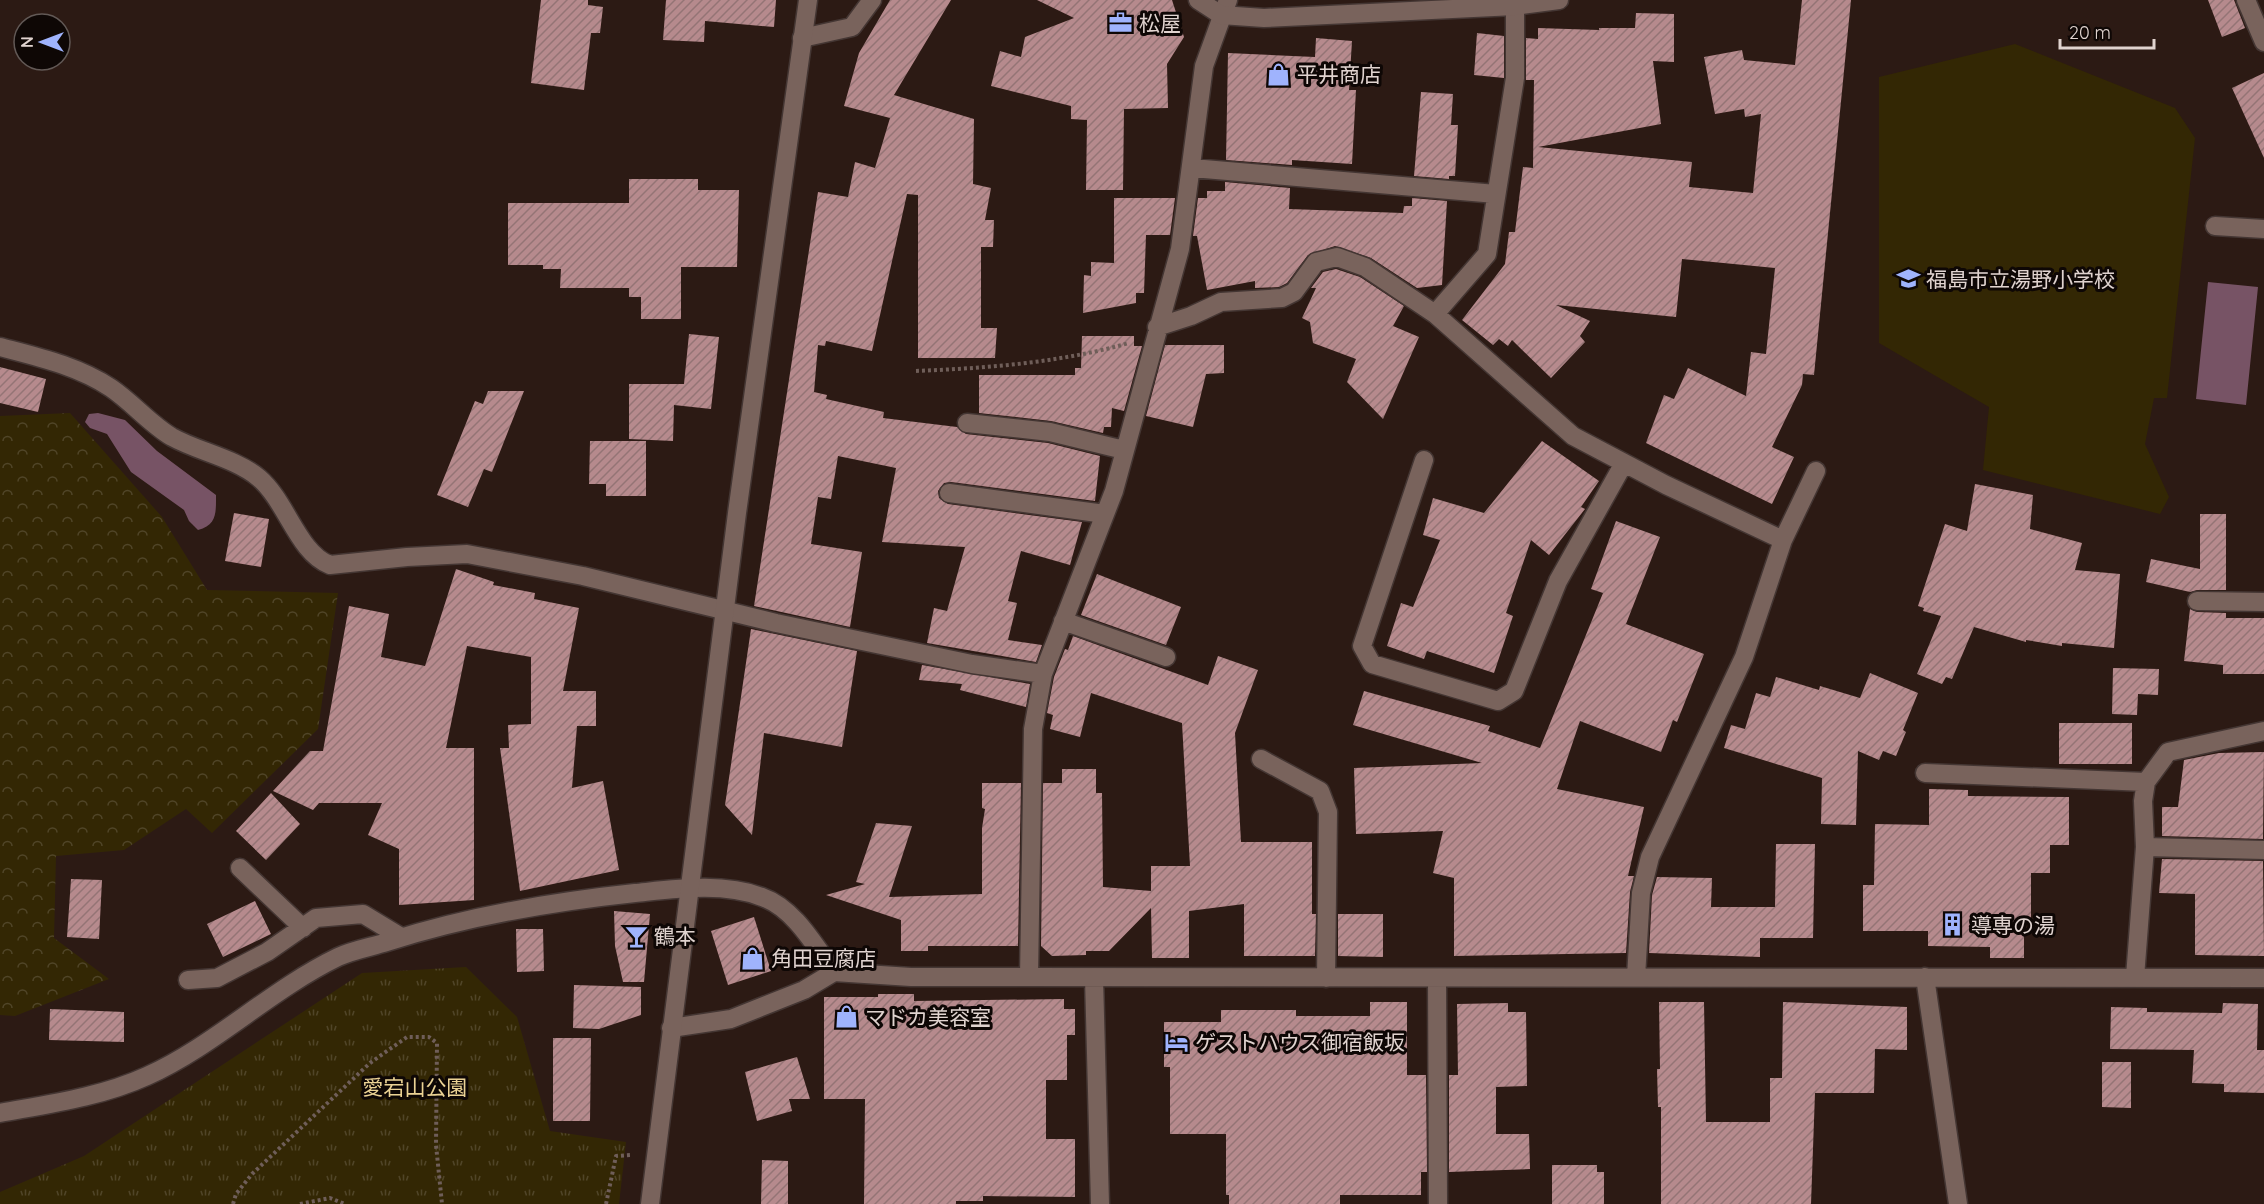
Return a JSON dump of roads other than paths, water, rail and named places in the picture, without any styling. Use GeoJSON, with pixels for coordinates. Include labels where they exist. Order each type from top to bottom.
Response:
{"type":"FeatureCollection","features":[{"type":"Feature","properties":{"kind":"street"},"geometry":{"type":"LineString","coordinates":[[650,1204],[724,609],[808,0]]}},
{"type":"Feature","properties":{"kind":"street"},"geometry":{"type":"LineString","coordinates":[[802,38],[852,27],[872,0]]}},
{"type":"Feature","properties":{"kind":"street"},"geometry":{"type":"LineString","coordinates":[[1198,0],[1264,18],[1515,6],[1559,0]]}},
{"type":"Feature","properties":{"kind":"street"},"geometry":{"type":"LineString","coordinates":[[2246,0],[2264,42]]}},
{"type":"Feature","properties":{"kind":"street"},"geometry":{"type":"LineString","coordinates":[[1435,314],[1487,254],[1515,78],[1515,6]]}},
{"type":"Feature","properties":{"kind":"street"},"geometry":{"type":"LineString","coordinates":[[1029,978],[1033,729],[1043,674],[1114,491],[1180,249],[1204,66],[1225,8]]}},
{"type":"Feature","properties":{"kind":"street"},"geometry":{"type":"LineString","coordinates":[[1192,168],[1496,194]]}},
{"type":"Feature","properties":{"kind":"street"},"geometry":{"type":"LineString","coordinates":[[2215,226],[2264,229]]}},
{"type":"Feature","properties":{"kind":"street"},"geometry":{"type":"LineString","coordinates":[[1156,331],[1221,302],[1282,298],[1294,292],[1316,262],[1337,257],[1365,267],[1435,314],[1573,436],[1783,540]]}},
{"type":"Feature","properties":{"kind":"street"},"geometry":{"type":"LineString","coordinates":[[0,347],[62,364],[110,387],[172,436],[258,477],[281,501],[306,546],[320,561],[330,565],[407,557],[467,554],[583,576],[776,623],[972,664],[1043,674]]}},
{"type":"Feature","properties":{"kind":"street"},"geometry":{"type":"LineString","coordinates":[[966,423],[1050,432],[1124,450]]}},
{"type":"Feature","properties":{"kind":"street"},"geometry":{"type":"LineString","coordinates":[[1424,460],[1362,646],[1372,664],[1498,701],[1514,691],[1558,581],[1624,463]]}},
{"type":"Feature","properties":{"kind":"street"},"geometry":{"type":"LineString","coordinates":[[1636,978],[1641,893],[1650,857],[1744,657],[1783,540],[1816,471]]}},
{"type":"Feature","properties":{"kind":"street"},"geometry":{"type":"LineString","coordinates":[[949,493],[1104,514]]}},
{"type":"Feature","properties":{"kind":"street"},"geometry":{"type":"LineString","coordinates":[[2197,601],[2264,602]]}},
{"type":"Feature","properties":{"kind":"street"},"geometry":{"type":"LineString","coordinates":[[1063,621],[1166,657]]}},
{"type":"Feature","properties":{"kind":"street"},"geometry":{"type":"LineString","coordinates":[[2135,978],[2145,847],[2143,801],[2146,782],[2168,752],[2264,731]]}},
{"type":"Feature","properties":{"kind":"street"},"geometry":{"type":"LineString","coordinates":[[1261,759],[1320,791],[1328,812],[1326,978]]}},
{"type":"Feature","properties":{"kind":"street"},"geometry":{"type":"LineString","coordinates":[[1925,773],[2146,782]]}},
{"type":"Feature","properties":{"kind":"street"},"geometry":{"type":"LineString","coordinates":[[2145,847],[2264,850]]}},
{"type":"Feature","properties":{"kind":"street"},"geometry":{"type":"LineString","coordinates":[[240,868],[303,928]]}},
{"type":"Feature","properties":{"kind":"street"},"geometry":{"type":"LineString","coordinates":[[0,1113],[100,1093],[147,1076],[184,1056],[276,992],[331,961],[441,925],[555,902],[689,888],[744,892],[779,904],[804,932],[834,972]]}},
{"type":"Feature","properties":{"kind":"street"},"geometry":{"type":"LineString","coordinates":[[188,980],[217,978],[267,952],[316,918],[363,914],[401,937]]}},
{"type":"Feature","properties":{"kind":"street"},"geometry":{"type":"LineString","coordinates":[[671,1028],[731,1019],[804,990],[834,972],[911,977],[1029,978],[2264,978]]}},
{"type":"Feature","properties":{"kind":"street"},"geometry":{"type":"LineString","coordinates":[[1925,977],[1958,1204]]}},
{"type":"Feature","properties":{"kind":"street"},"geometry":{"type":"LineString","coordinates":[[1094,978],[1100,1204]]}},
{"type":"Feature","properties":{"kind":"street"},"geometry":{"type":"LineString","coordinates":[[1437,978],[1438,1204]]}},
{"type":"Feature","properties":{"kind":"place","name":"松屋"},"geometry":{"type":"Point","coordinates":[1121,23]}},
{"type":"Feature","properties":{"kind":"place","name":"平井商店"},"geometry":{"type":"Point","coordinates":[1279,74]}},
{"type":"Feature","properties":{"kind":"place","name":"福島市立湯野小学校"},"geometry":{"type":"Point","coordinates":[1908,279]}},
{"type":"Feature","properties":{"kind":"place","name":"導専の湯"},"geometry":{"type":"Point","coordinates":[1953,925]}},
{"type":"Feature","properties":{"kind":"place","name":"鶴本"},"geometry":{"type":"Point","coordinates":[636,936]}},
{"type":"Feature","properties":{"kind":"place","name":"角田豆腐店"},"geometry":{"type":"Point","coordinates":[753,958]}},
{"type":"Feature","properties":{"kind":"place","name":"マドカ美容室"},"geometry":{"type":"Point","coordinates":[847,1017]}},
{"type":"Feature","properties":{"kind":"place","name":"ゲストハウス御宿飯坂"},"geometry":{"type":"Point","coordinates":[1177,1042]}},
{"type":"Feature","properties":{"kind":"park label","name":"愛宕山公園"},"geometry":{"type":"Point","coordinates":[415,1087]}}]}
